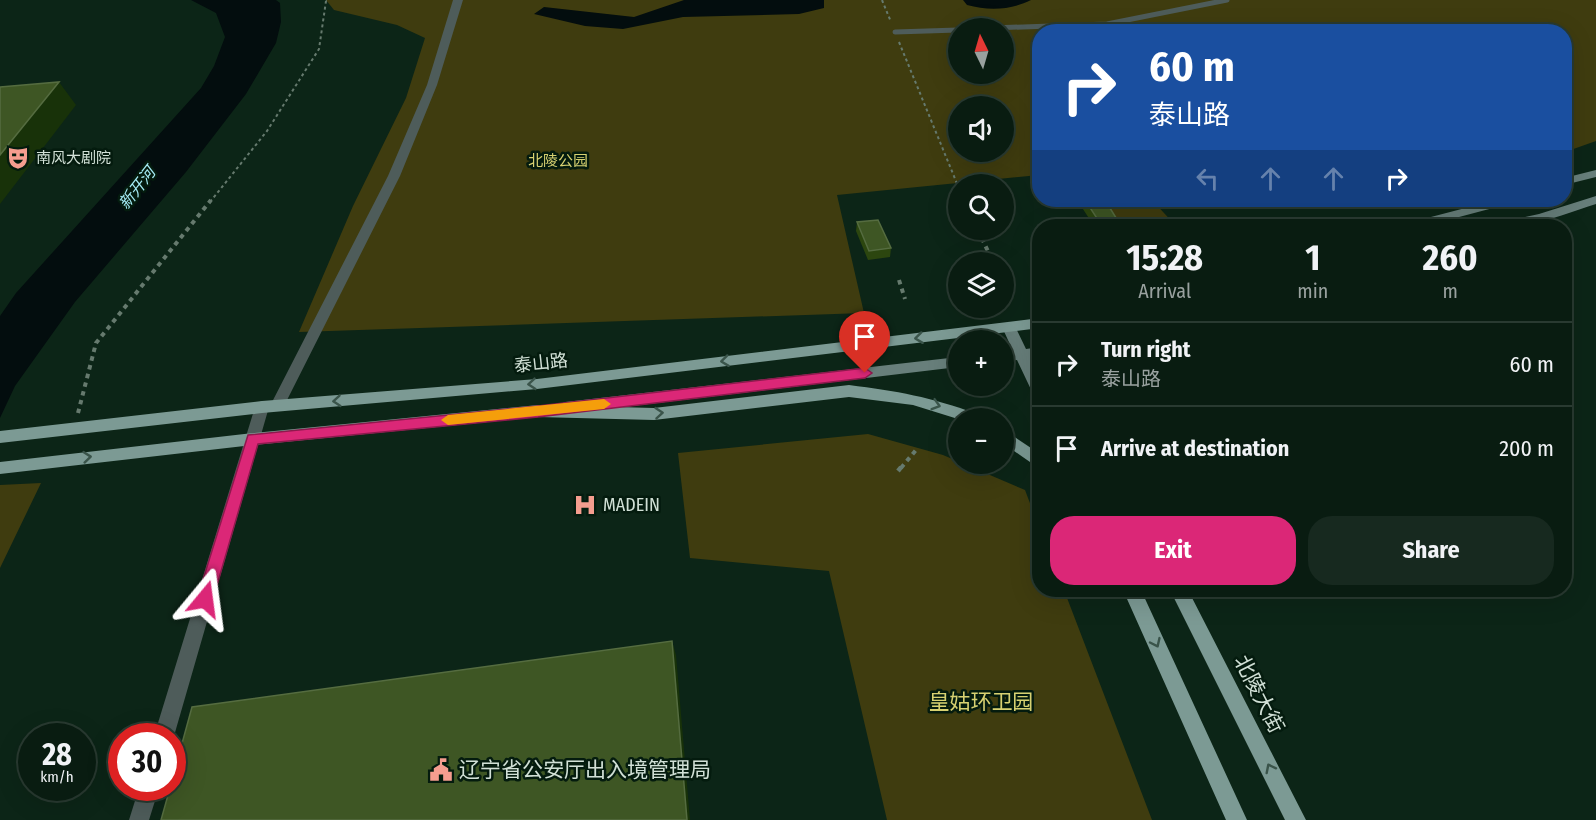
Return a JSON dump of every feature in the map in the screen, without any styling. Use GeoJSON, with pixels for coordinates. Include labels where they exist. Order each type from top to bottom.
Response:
{"type":"FeatureCollection","features":[{"type":"Feature","properties":{"kind":"main road"},"geometry":{"type":"LineString","coordinates":[[1572,180],[1596,173]]}},
{"type":"Feature","properties":{"kind":"main road"},"geometry":{"type":"LineString","coordinates":[[1532,219],[1596,200]]}},
{"type":"Feature","properties":{"kind":"main road"},"geometry":{"type":"LineString","coordinates":[[1438,219],[1482,207]]}},
{"type":"Feature","properties":{"kind":"main road","name":"泰山路"},"geometry":{"type":"LineString","coordinates":[[0,437],[269,407],[537,384],[1032,324]]}},
{"type":"Feature","properties":{"kind":"main road"},"geometry":{"type":"LineString","coordinates":[[1009,327],[1032,377]]}},
{"type":"Feature","properties":{"kind":"main road"},"geometry":{"type":"LineString","coordinates":[[1014,356],[1032,353]]}},
{"type":"Feature","properties":{"kind":"main road"},"geometry":{"type":"LineString","coordinates":[[0,468],[253,439],[538,411],[948,363]]}},
{"type":"Feature","properties":{"kind":"main road"},"geometry":{"type":"LineString","coordinates":[[538,411],[654,414],[849,391],[913,399],[948,409]]}},
{"type":"Feature","properties":{"kind":"main road"},"geometry":{"type":"LineString","coordinates":[[1014,444],[1032,457]]}},
{"type":"Feature","properties":{"kind":"main road"},"geometry":{"type":"LineString","coordinates":[[1135,597],[1238,820]]}},
{"type":"Feature","properties":{"kind":"main road","name":"北陵大街"},"geometry":{"type":"LineString","coordinates":[[1183,597],[1296,820]]}},
{"type":"Feature","properties":{"kind":"street"},"geometry":{"type":"LineString","coordinates":[[168,723],[253,439],[394,176],[432,85],[458,0]]}},
{"type":"Feature","properties":{"kind":"street"},"geometry":{"type":"LineString","coordinates":[[139,820],[145,801]]}},
{"type":"Feature","properties":{"kind":"lane"},"geometry":{"type":"LineString","coordinates":[[1107,24],[1227,0]]}},
{"type":"Feature","properties":{"kind":"lane"},"geometry":{"type":"LineString","coordinates":[[1014,27],[1032,27]]}},
{"type":"Feature","properties":{"kind":"lane"},"geometry":{"type":"LineString","coordinates":[[895,32],[948,30]]}},
{"type":"Feature","properties":{"kind":"path"},"geometry":{"type":"LineString","coordinates":[[74,428],[96,343],[267,131],[320,49],[326,1],[324,0]]}},
{"type":"Feature","properties":{"kind":"path"},"geometry":{"type":"LineString","coordinates":[[882,0],[953,174]]}},
{"type":"Feature","properties":{"kind":"path"},"geometry":{"type":"LineString","coordinates":[[899,280],[905,299]]}},
{"type":"Feature","properties":{"kind":"path"},"geometry":{"type":"LineString","coordinates":[[898,471],[916,450]]}},
{"type":"Feature","properties":{"kind":"green space","name":"北陵公园"},"geometry":{"type":"Polygon","coordinates":[[[326,0],[1596,0],[1596,141],[1572,150],[1572,24],[1032,24],[1032,176],[1014,177],[1014,174],[948,174],[948,184],[837,195],[864,313],[299,332],[353,206],[406,98],[425,38],[397,25],[334,10],[326,0]]]}},
{"type":"Feature","properties":{"kind":"green space"},"geometry":{"type":"Polygon","coordinates":[[[1095,207],[1158,207],[1170,219],[1104,219],[1095,207]]]}},
{"type":"Feature","properties":{"kind":"green space","name":"皇姑环卫园"},"geometry":{"type":"Polygon","coordinates":[[[868,434],[948,457],[948,474],[988,474],[1025,490],[1032,508],[1032,597],[1067,597],[1152,820],[887,820],[829,571],[690,558],[678,453],[868,434]]]}},
{"type":"Feature","properties":{"kind":"green space"},"geometry":{"type":"Polygon","coordinates":[[[41,483],[0,568],[0,485],[41,483]]]}},
{"type":"Feature","properties":{"kind":"water","name":"新开河"},"geometry":{"type":"Polygon","coordinates":[[[191,0],[276,0],[280,3],[281,22],[276,43],[246,94],[186,172],[75,302],[15,386],[0,418],[0,316],[16,293],[201,88],[214,66],[225,37],[216,13],[191,0]]]}},
{"type":"Feature","properties":{"kind":"water"},"geometry":{"type":"Polygon","coordinates":[[[684,0],[824,0],[824,8],[799,14],[683,17],[623,29],[585,26],[534,14],[544,7],[634,17],[684,0]]]}},
{"type":"Feature","properties":{"kind":"water"},"geometry":{"type":"Polygon","coordinates":[[[963,0],[1031,0],[1008,8],[992,9],[967,5],[963,0]]]}},
{"type":"Feature","properties":{"kind":"building"},"geometry":{"type":"Polygon","coordinates":[[[59,82],[0,155],[0,87],[59,82]]]}},
{"type":"Feature","properties":{"kind":"building"},"geometry":{"type":"Polygon","coordinates":[[[1090,207],[1109,207],[1117,219],[1097,219],[1090,207]]]}},
{"type":"Feature","properties":{"kind":"building"},"geometry":{"type":"Polygon","coordinates":[[[878,220],[891,248],[869,251],[857,222],[878,220]]]}},
{"type":"Feature","properties":{"kind":"building","name":"辽宁省公安厅出入境管理局"},"geometry":{"type":"Polygon","coordinates":[[[672,641],[687,820],[161,820],[166,801],[186,801],[186,729],[192,707],[672,641]]]}},
{"type":"Feature","properties":{"kind":"slow traffic"},"geometry":{"type":"LineString","coordinates":[[448,420],[604,404]]}},
{"type":"Feature","properties":{"kind":"place","name":"南风大剧院"},"geometry":{"type":"Point","coordinates":[18,158]}},
{"type":"Feature","properties":{"kind":"place","name":"MADEIN"},"geometry":{"type":"Point","coordinates":[585,505]}},
{"type":"Feature","properties":{"kind":"place","name":"辽宁省公安厅出入境管理局"},"geometry":{"type":"Point","coordinates":[441,770]}},
{"type":"Feature","properties":{"kind":"route"},"geometry":{"type":"LineString","coordinates":[[205,599],[253,439],[538,411],[865,373]]}}]}
